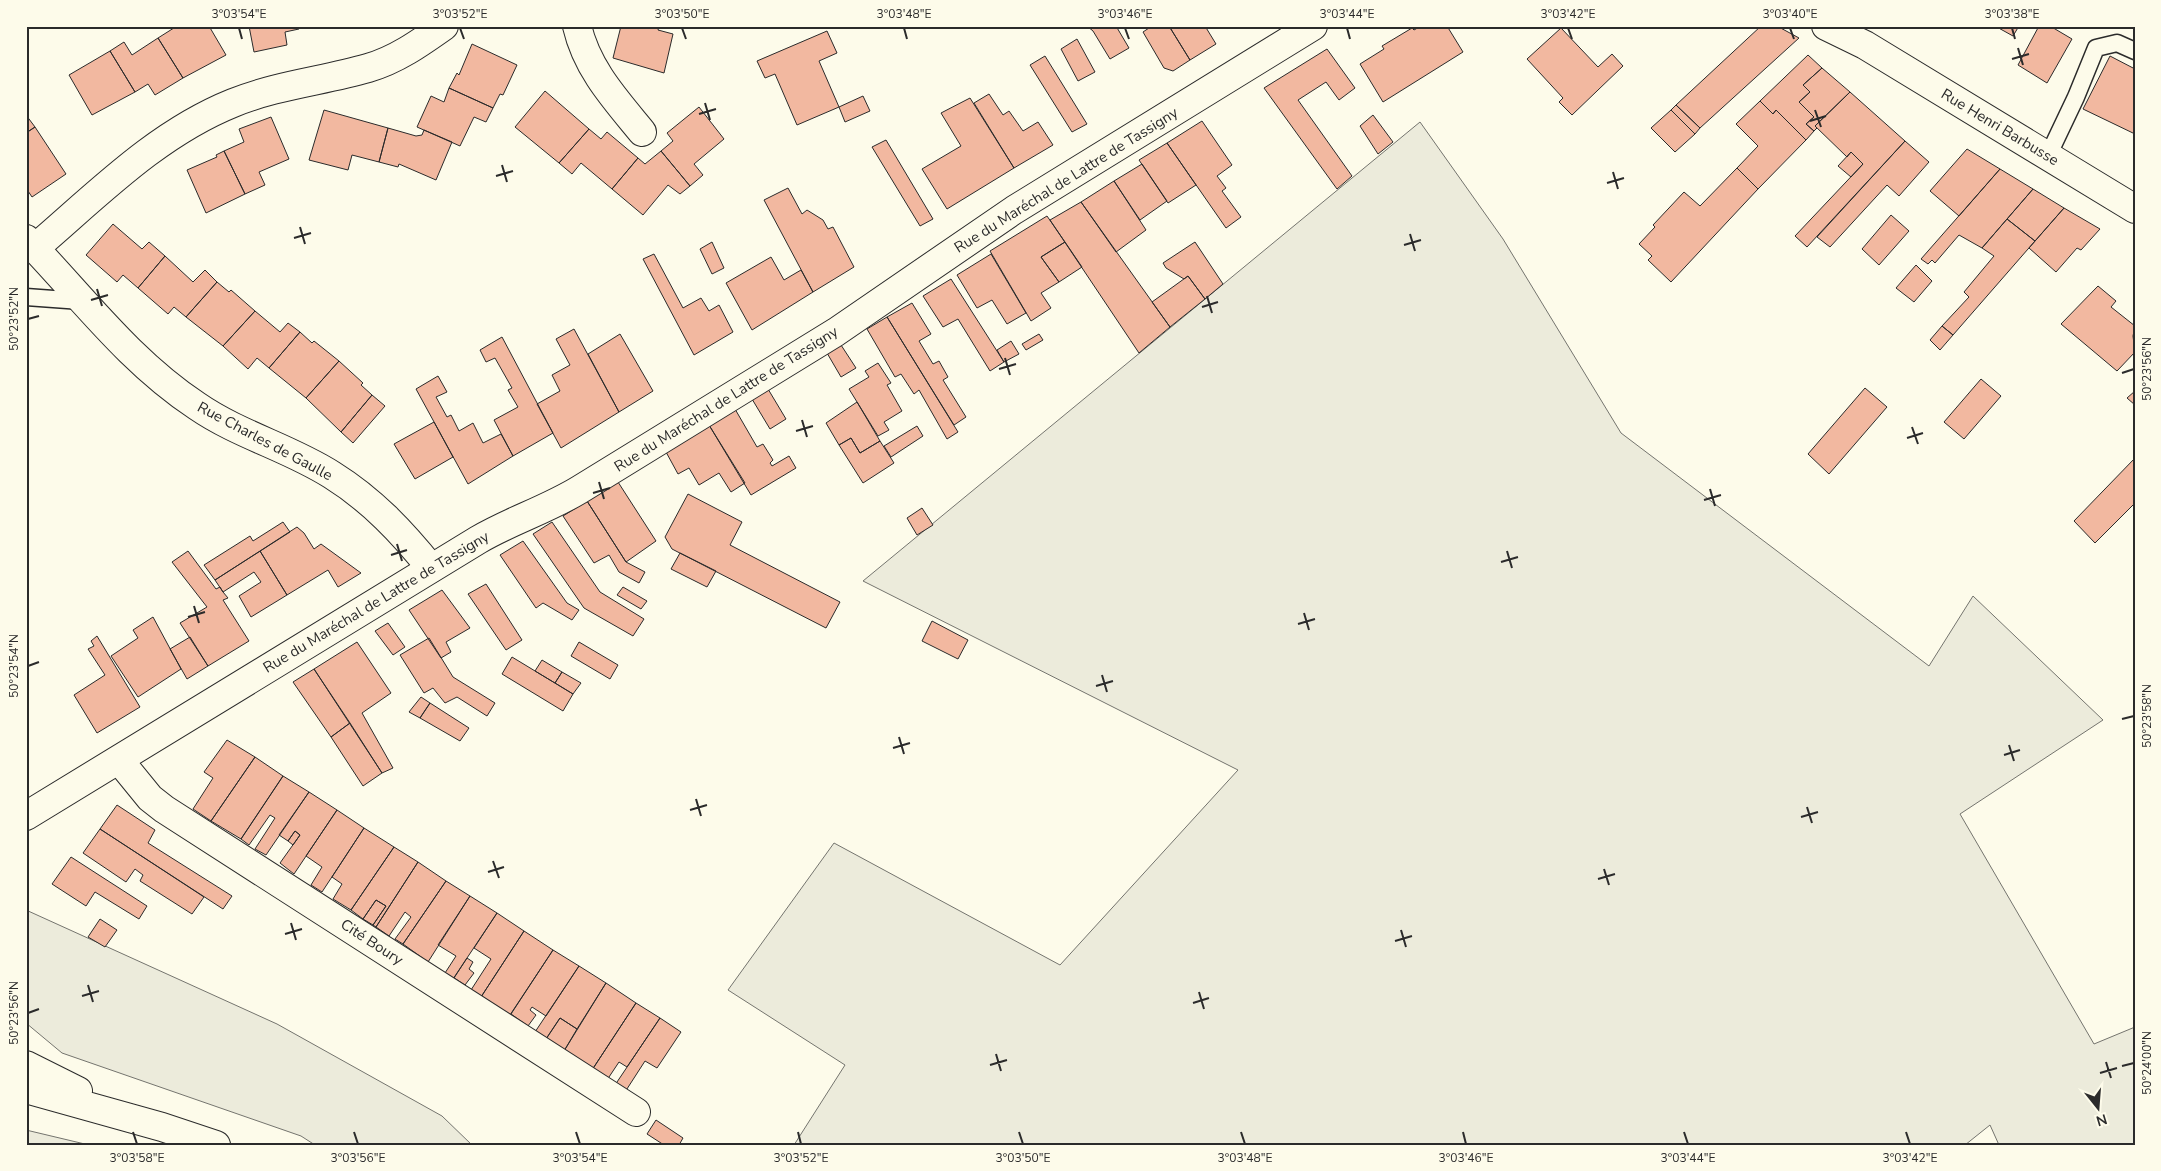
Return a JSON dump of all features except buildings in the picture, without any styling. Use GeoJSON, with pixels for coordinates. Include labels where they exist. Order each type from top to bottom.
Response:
{"type":"FeatureCollection","features":[{"type":"Feature","properties":{"kind":"street","name":"Rue Charles de Gaulle"},"geometry":{"type":"LineString","coordinates":[[431,568],[406,536],[379,509],[331,474],[198,407],[162,381],[123,346],[31,244],[142,156],[182,128],[260,93],[368,68],[389,60],[444,26]]}},
{"type":"Feature","properties":{"kind":"street"},"geometry":{"type":"LineString","coordinates":[[577,26],[588,61],[599,79],[642,132]]}},
{"type":"Feature","properties":{"kind":"street","name":"Rue du Maréchal de Lattre de Tassigny"},"geometry":{"type":"LineString","coordinates":[[26,816],[498,528],[556,504],[859,317],[1014,210],[1313,26]]}},
{"type":"Feature","properties":{"kind":"street","name":"Rue Henri Barbusse"},"geometry":{"type":"LineString","coordinates":[[1826,26],[1865,45],[2135,209]]}},
{"type":"Feature","properties":{"kind":"street","name":"Rue Henri Barbusse"},"geometry":{"type":"LineString","coordinates":[[1841,26],[1865,45]]}},
{"type":"Feature","properties":{"kind":"street","name":"Cité Boury"},"geometry":{"type":"LineString","coordinates":[[119,760],[150,798],[164,809],[636,1112]]}},
{"type":"Feature","properties":{"kind":"street"},"geometry":{"type":"LineString","coordinates":[[26,1066],[162,1127]]}},
{"type":"Feature","properties":{"kind":"street"},"geometry":{"type":"LineString","coordinates":[[26,1090],[162,1127],[216,1145]]}},
{"type":"Feature","properties":{"kind":"lane"},"geometry":{"type":"LineString","coordinates":[[2048,156],[2076,97],[2096,48],[2117,43],[2135,51]]}},
{"type":"Feature","properties":{"kind":"lane"},"geometry":{"type":"LineString","coordinates":[[26,297],[81,301]]}},
{"type":"Feature","properties":{"kind":"shaded area"},"geometry":{"type":"Polygon","coordinates":[[[1420,122],[1503,239],[1621,433],[1929,666],[1973,596],[2103,720],[1960,814],[2094,1044],[2135,1027],[2135,1145],[1999,1145],[1990,1125],[1965,1145],[794,1145],[845,1065],[728,990],[834,843],[1060,965],[1238,770],[863,581],[1420,122]]]}},
{"type":"Feature","properties":{"kind":"shaded area"},"geometry":{"type":"Polygon","coordinates":[[[26,910],[277,1024],[442,1116],[472,1145],[315,1145],[301,1136],[62,1053],[26,1023],[26,910]]]}},
{"type":"Feature","properties":{"kind":"shaded area"},"geometry":{"type":"Polygon","coordinates":[[[26,1130],[89,1145],[26,1145],[26,1130]]]}}]}
